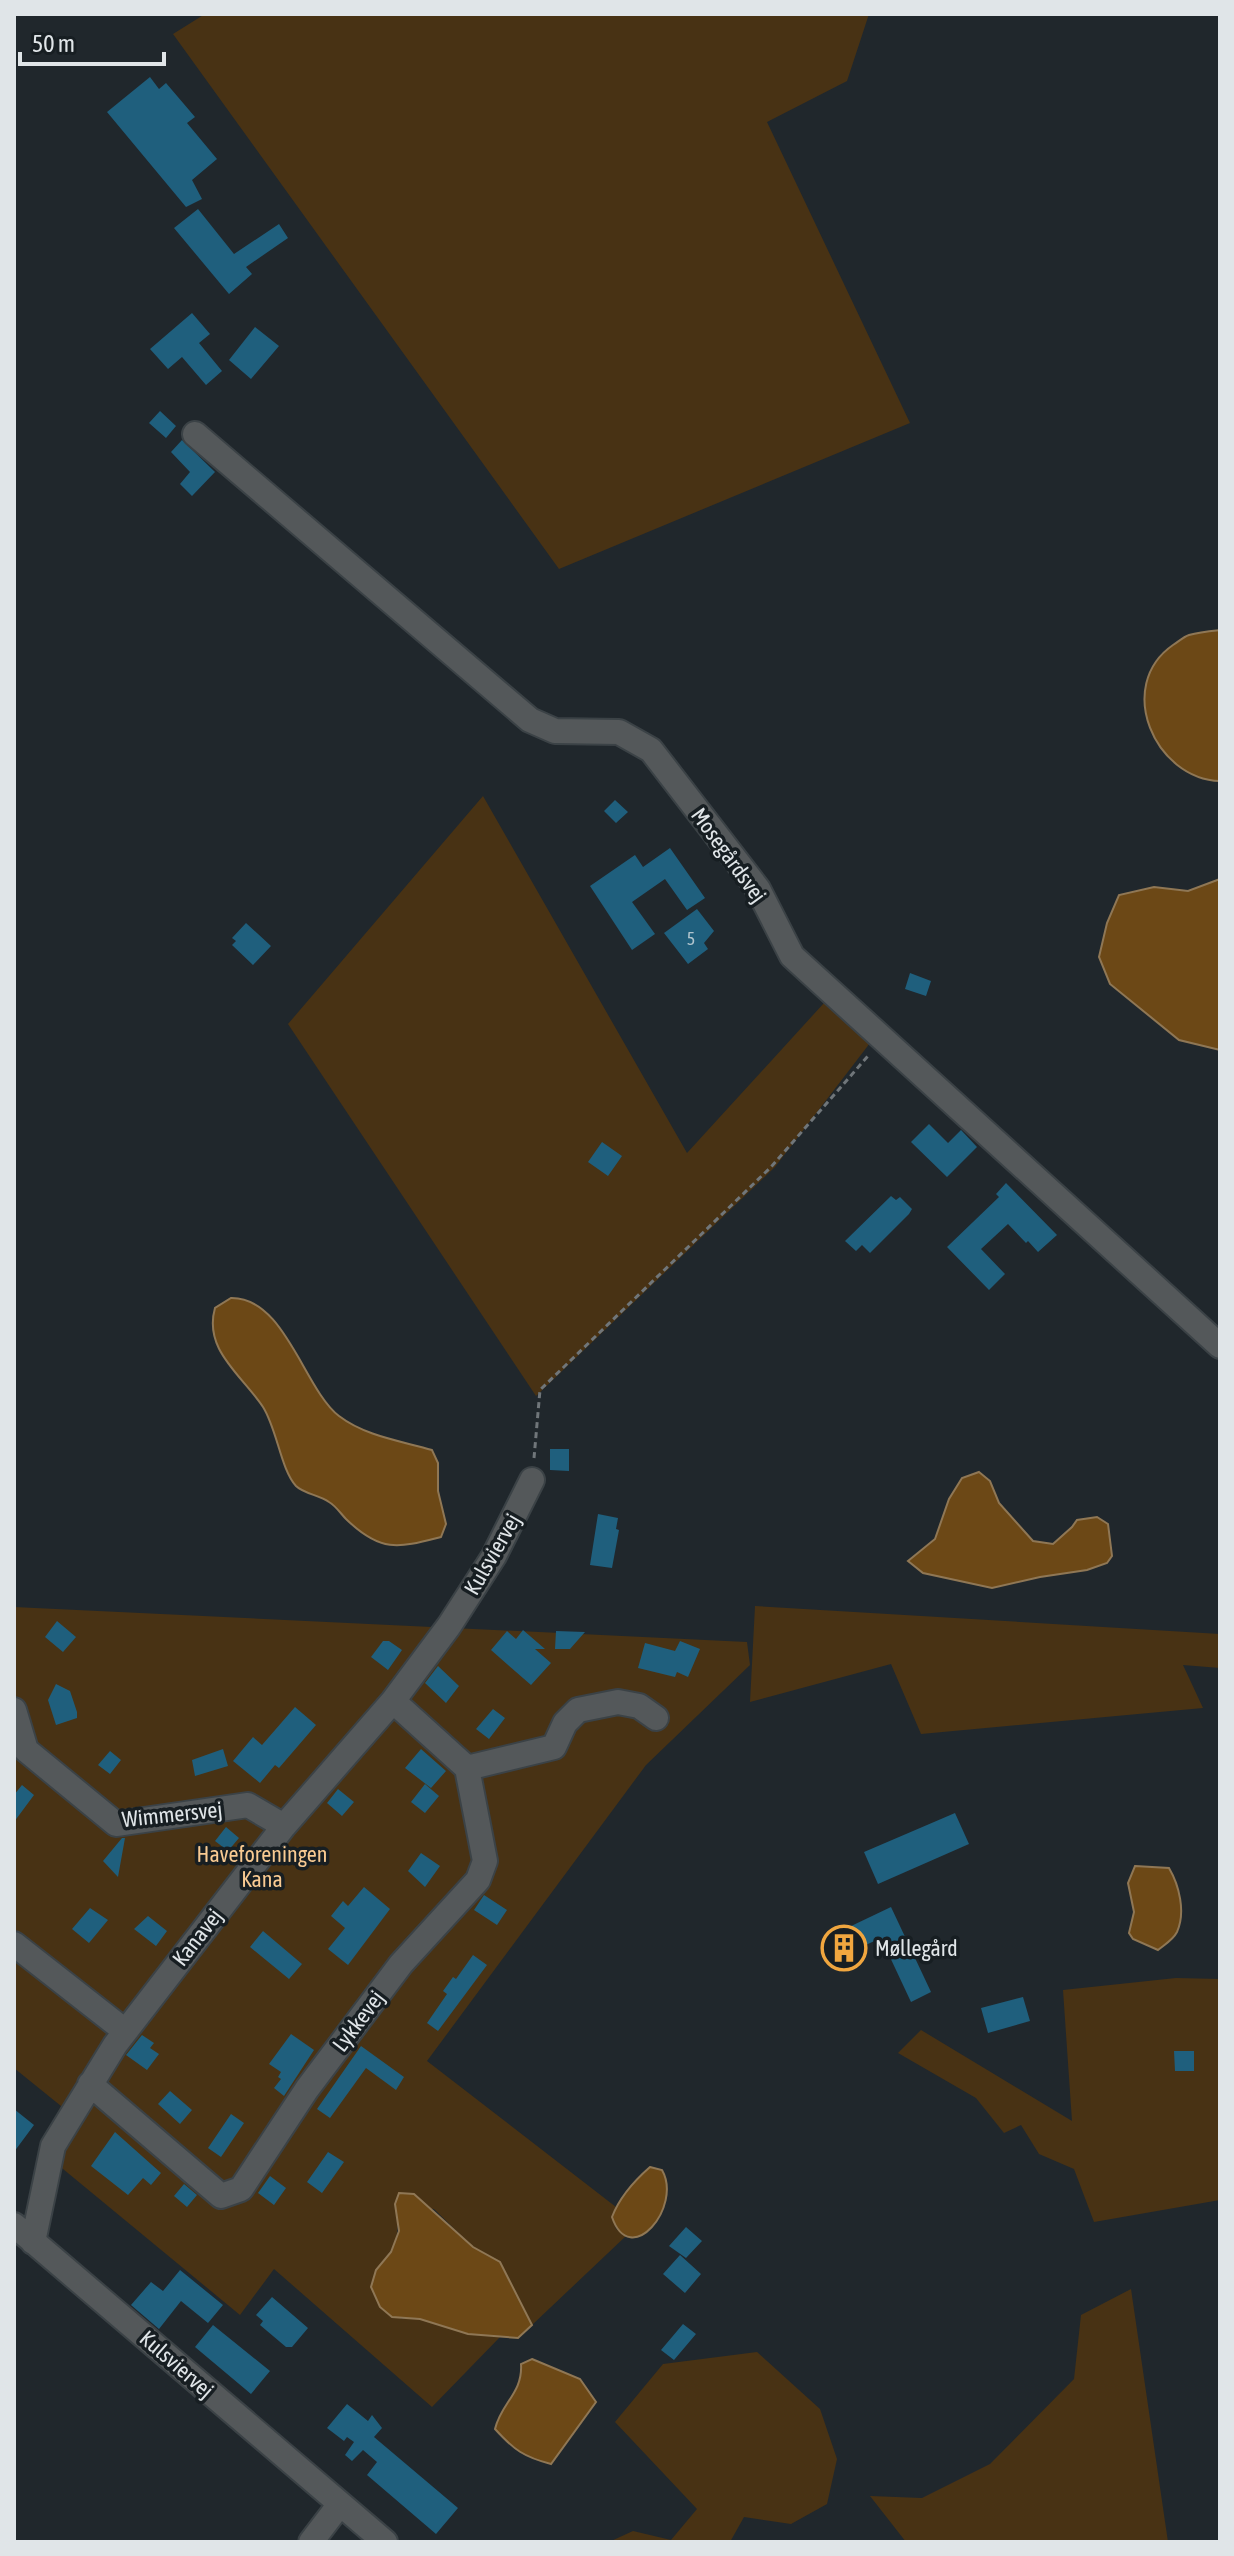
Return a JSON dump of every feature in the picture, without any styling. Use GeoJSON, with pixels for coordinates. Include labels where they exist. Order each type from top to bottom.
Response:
{"type":"FeatureCollection","features":[{"type":"Feature","properties":{"kind":"street","name":"Mosegårdsvej"},"geometry":{"type":"LineString","coordinates":[[195,434],[530,720],[555,731],[619,732],[651,750],[758,889],[792,956],[1220,1346]]}},
{"type":"Feature","properties":{"kind":"street","name":"Kulsviervej"},"geometry":{"type":"LineString","coordinates":[[449,1626],[494,1556],[532,1480]]}},
{"type":"Feature","properties":{"kind":"street","name":"Kanavej"},"geometry":{"type":"LineString","coordinates":[[33,2242],[53,2146],[125,2031],[284,1826],[393,1701],[449,1626]]}},
{"type":"Feature","properties":{"kind":"street"},"geometry":{"type":"LineString","coordinates":[[393,1701],[467,1768],[554,1747],[565,1723],[578,1710],[618,1702],[639,1706],[656,1718]]}},
{"type":"Feature","properties":{"kind":"street","name":"Wimmersvej"},"geometry":{"type":"LineString","coordinates":[[14,1710],[20,1757],[116,1824],[248,1805],[284,1826]]}},
{"type":"Feature","properties":{"kind":"street","name":"Lykkevej"},"geometry":{"type":"LineString","coordinates":[[90,2084],[221,2196],[241,2189],[307,2089],[401,1964],[478,1880],[485,1861],[467,1768]]}},
{"type":"Feature","properties":{"kind":"street"},"geometry":{"type":"LineString","coordinates":[[14,1944],[125,2031]]}},
{"type":"Feature","properties":{"kind":"street","name":"Kulsviervej"},"geometry":{"type":"LineString","coordinates":[[14,2225],[385,2542]]}},
{"type":"Feature","properties":{"kind":"street"},"geometry":{"type":"LineString","coordinates":[[311,2542],[340,2504]]}},
{"type":"Feature","properties":{"kind":"path"},"geometry":{"type":"LineString","coordinates":[[532,1480],[540,1390],[771,1167],[883,1038]]}},
{"type":"Feature","properties":{"kind":"green space"},"geometry":{"type":"Polygon","coordinates":[[[205,14],[869,14],[847,81],[767,122],[910,423],[559,569],[173,34],[205,14]]]}},
{"type":"Feature","properties":{"kind":"green space"},"geometry":{"type":"Polygon","coordinates":[[[483,796],[687,1153],[824,1003],[870,1043],[775,1167],[536,1396],[288,1024],[483,796]]]}},
{"type":"Feature","properties":{"kind":"green space"},"geometry":{"type":"Polygon","coordinates":[[[755,1606],[1220,1634],[1220,1668],[1183,1665],[1203,1708],[921,1734],[891,1664],[750,1702],[755,1606]]]}},
{"type":"Feature","properties":{"kind":"green space","name":"Haveforeningen Kana"},"geometry":{"type":"Polygon","coordinates":[[[14,1607],[747,1642],[750,1665],[646,1765],[427,2061],[616,2207],[612,2217],[616,2229],[626,2236],[532,2325],[500,2262],[473,2247],[434,2209],[395,2204],[396,2240],[376,2270],[401,2319],[420,2319],[468,2334],[500,2337],[432,2407],[274,2269],[240,2315],[40,2150],[61,2106],[14,2068],[14,1607]]]}},
{"type":"Feature","properties":{"kind":"green space"},"geometry":{"type":"Polygon","coordinates":[[[1176,1978],[1220,1979],[1220,2200],[1094,2222],[1074,2169],[1039,2154],[1021,2125],[1004,2133],[976,2098],[898,2053],[921,2030],[1072,2121],[1063,1990],[1176,1978]]]}},
{"type":"Feature","properties":{"kind":"green space"},"geometry":{"type":"Polygon","coordinates":[[[1131,2289],[1168,2542],[906,2542],[870,2496],[922,2498],[990,2464],[1074,2379],[1081,2315],[1131,2289]]]}},
{"type":"Feature","properties":{"kind":"green space"},"geometry":{"type":"Polygon","coordinates":[[[757,2352],[820,2409],[837,2459],[827,2504],[791,2524],[744,2517],[730,2542],[609,2542],[633,2531],[671,2540],[697,2509],[615,2422],[663,2364],[757,2352]]]}},
{"type":"Feature","properties":{"kind":"shaded area"},"geometry":{"type":"Polygon","coordinates":[[[1220,630],[1220,781],[1197,776],[1177,765],[1161,748],[1150,728],[1145,706],[1146,683],[1155,663],[1187,636],[1220,630]]]}},
{"type":"Feature","properties":{"kind":"shaded area"},"geometry":{"type":"Polygon","coordinates":[[[1220,879],[1220,1050],[1179,1040],[1110,984],[1099,957],[1107,923],[1119,895],[1154,887],[1188,891],[1220,879]]]}},
{"type":"Feature","properties":{"kind":"shaded area"},"geometry":{"type":"Polygon","coordinates":[[[231,1298],[250,1302],[266,1312],[292,1346],[315,1386],[339,1416],[372,1433],[432,1450],[438,1463],[438,1491],[446,1524],[441,1537],[413,1544],[380,1543],[358,1530],[332,1504],[296,1486],[286,1470],[263,1407],[227,1361],[214,1337],[215,1308],[231,1298]]]}},
{"type":"Feature","properties":{"kind":"shaded area"},"geometry":{"type":"Polygon","coordinates":[[[979,1472],[990,1481],[999,1503],[1033,1541],[1053,1544],[1077,1520],[1097,1517],[1108,1524],[1112,1556],[1107,1563],[1087,1570],[992,1588],[923,1573],[908,1561],[935,1539],[949,1499],[962,1478],[979,1472]]]}},
{"type":"Feature","properties":{"kind":"shaded area"},"geometry":{"type":"Polygon","coordinates":[[[1135,1866],[1169,1868],[1176,1882],[1181,1907],[1180,1924],[1171,1940],[1158,1950],[1133,1939],[1129,1933],[1134,1912],[1128,1883],[1135,1866]]]}},
{"type":"Feature","properties":{"kind":"shaded area"},"geometry":{"type":"Polygon","coordinates":[[[650,2167],[662,2170],[667,2185],[666,2200],[652,2227],[641,2235],[630,2237],[620,2232],[612,2217],[628,2189],[650,2167]]]}},
{"type":"Feature","properties":{"kind":"shaded area"},"geometry":{"type":"Polygon","coordinates":[[[399,2193],[414,2194],[473,2247],[500,2262],[532,2325],[518,2338],[468,2334],[420,2319],[392,2317],[380,2307],[371,2287],[376,2270],[391,2252],[399,2231],[395,2204],[399,2193]]]}},
{"type":"Feature","properties":{"kind":"shaded area"},"geometry":{"type":"Polygon","coordinates":[[[532,2359],[580,2379],[596,2402],[551,2464],[520,2452],[495,2429],[519,2383],[521,2364],[532,2359]]]}},
{"type":"Feature","properties":{"kind":"building"},"geometry":{"type":"Polygon","coordinates":[[[150,77],[159,89],[166,83],[195,117],[187,123],[217,159],[192,180],[202,199],[186,207],[107,112],[150,77]]]}},
{"type":"Feature","properties":{"kind":"building"},"geometry":{"type":"Polygon","coordinates":[[[198,209],[234,254],[279,224],[288,238],[246,267],[252,274],[229,294],[174,228],[198,209]]]}},
{"type":"Feature","properties":{"kind":"building"},"geometry":{"type":"Polygon","coordinates":[[[192,313],[210,334],[199,343],[222,371],[206,385],[182,357],[168,369],[150,349],[192,313]]]}},
{"type":"Feature","properties":{"kind":"building"},"geometry":{"type":"Polygon","coordinates":[[[255,327],[279,346],[251,379],[229,360],[255,327]]]}},
{"type":"Feature","properties":{"kind":"building"},"geometry":{"type":"Polygon","coordinates":[[[160,411],[176,426],[166,438],[149,423],[160,411]]]}},
{"type":"Feature","properties":{"kind":"building"},"geometry":{"type":"Polygon","coordinates":[[[182,440],[215,472],[192,496],[180,484],[190,472],[171,452],[182,440]]]}},
{"type":"Feature","properties":{"kind":"building"},"geometry":{"type":"Polygon","coordinates":[[[615,800],[628,812],[616,823],[604,811],[615,800]]]}},
{"type":"Feature","properties":{"kind":"building"},"geometry":{"type":"Polygon","coordinates":[[[670,848],[705,898],[687,910],[665,879],[632,902],[655,934],[632,950],[590,886],[635,855],[643,867],[670,848]]]}},
{"type":"Feature","properties":{"kind":"building"},"geometry":{"type":"Polygon","coordinates":[[[697,909],[714,931],[704,943],[708,949],[688,964],[664,933],[697,909]]]}},
{"type":"Feature","properties":{"kind":"building"},"geometry":{"type":"Polygon","coordinates":[[[246,923],[271,946],[253,965],[232,945],[236,941],[232,938],[246,923]]]}},
{"type":"Feature","properties":{"kind":"building"},"geometry":{"type":"Polygon","coordinates":[[[910,973],[931,981],[926,996],[905,989],[910,973]]]}},
{"type":"Feature","properties":{"kind":"building"},"geometry":{"type":"Polygon","coordinates":[[[929,1124],[948,1143],[961,1130],[977,1147],[947,1177],[911,1142],[929,1124]]]}},
{"type":"Feature","properties":{"kind":"building"},"geometry":{"type":"Polygon","coordinates":[[[602,1142],[622,1156],[608,1176],[588,1162],[602,1142]]]}},
{"type":"Feature","properties":{"kind":"building"},"geometry":{"type":"Polygon","coordinates":[[[1006,1183],[1057,1235],[1038,1252],[1008,1224],[981,1249],[1005,1274],[989,1290],[947,1247],[999,1197],[996,1194],[1006,1183]]]}},
{"type":"Feature","properties":{"kind":"building"},"geometry":{"type":"Polygon","coordinates":[[[891,1196],[896,1200],[900,1197],[912,1209],[909,1214],[870,1253],[862,1245],[856,1251],[845,1241],[891,1196]]]}},
{"type":"Feature","properties":{"kind":"building"},"geometry":{"type":"Polygon","coordinates":[[[550,1449],[569,1449],[569,1471],[550,1470],[550,1449]]]}},
{"type":"Feature","properties":{"kind":"building"},"geometry":{"type":"Polygon","coordinates":[[[598,1514],[618,1518],[616,1529],[619,1530],[612,1568],[590,1565],[598,1514]]]}},
{"type":"Feature","properties":{"kind":"building"},"geometry":{"type":"Polygon","coordinates":[[[57,1621],[76,1637],[63,1652],[45,1637],[57,1621]]]}},
{"type":"Feature","properties":{"kind":"building"},"geometry":{"type":"Polygon","coordinates":[[[523,1630],[545,1649],[535,1649],[551,1663],[531,1685],[491,1650],[507,1631],[516,1639],[523,1630]]]}},
{"type":"Feature","properties":{"kind":"building"},"geometry":{"type":"Polygon","coordinates":[[[556,1631],[585,1632],[570,1649],[555,1649],[556,1631]]]}},
{"type":"Feature","properties":{"kind":"building"},"geometry":{"type":"Polygon","coordinates":[[[383,1641],[389,1641],[402,1650],[388,1670],[371,1657],[383,1641]]]}},
{"type":"Feature","properties":{"kind":"building"},"geometry":{"type":"Polygon","coordinates":[[[680,1641],[700,1649],[688,1677],[677,1672],[675,1677],[638,1668],[645,1643],[675,1651],[680,1641]]]}},
{"type":"Feature","properties":{"kind":"building"},"geometry":{"type":"Polygon","coordinates":[[[438,1666],[459,1686],[446,1703],[425,1683],[438,1666]]]}},
{"type":"Feature","properties":{"kind":"building"},"geometry":{"type":"Polygon","coordinates":[[[56,1684],[70,1691],[77,1718],[56,1725],[48,1700],[56,1684]]]}},
{"type":"Feature","properties":{"kind":"building"},"geometry":{"type":"Polygon","coordinates":[[[295,1707],[316,1725],[279,1768],[275,1765],[260,1783],[233,1761],[253,1737],[262,1745],[295,1707]]]}},
{"type":"Feature","properties":{"kind":"building"},"geometry":{"type":"Polygon","coordinates":[[[493,1709],[505,1718],[489,1739],[476,1729],[493,1709]]]}},
{"type":"Feature","properties":{"kind":"building"},"geometry":{"type":"Polygon","coordinates":[[[223,1749],[228,1766],[195,1776],[192,1760],[223,1749]]]}},
{"type":"Feature","properties":{"kind":"building"},"geometry":{"type":"Polygon","coordinates":[[[421,1749],[446,1771],[431,1788],[405,1768],[421,1749]]]}},
{"type":"Feature","properties":{"kind":"building"},"geometry":{"type":"Polygon","coordinates":[[[110,1751],[121,1760],[110,1774],[98,1765],[110,1751]]]}},
{"type":"Feature","properties":{"kind":"building"},"geometry":{"type":"Polygon","coordinates":[[[425,1784],[439,1796],[425,1813],[411,1802],[425,1784]]]}},
{"type":"Feature","properties":{"kind":"building"},"geometry":{"type":"Polygon","coordinates":[[[22,1785],[34,1795],[14,1822],[14,1795],[22,1785]]]}},
{"type":"Feature","properties":{"kind":"building"},"geometry":{"type":"Polygon","coordinates":[[[338,1789],[354,1802],[342,1816],[327,1803],[338,1789]]]}},
{"type":"Feature","properties":{"kind":"building"},"geometry":{"type":"Polygon","coordinates":[[[955,1813],[969,1844],[878,1884],[864,1852],[955,1813]]]}},
{"type":"Feature","properties":{"kind":"building"},"geometry":{"type":"Polygon","coordinates":[[[226,1827],[239,1838],[228,1851],[215,1841],[226,1827]]]}},
{"type":"Feature","properties":{"kind":"building"},"geometry":{"type":"Polygon","coordinates":[[[125,1838],[118,1877],[103,1861],[125,1838]]]}},
{"type":"Feature","properties":{"kind":"building"},"geometry":{"type":"Polygon","coordinates":[[[421,1853],[440,1866],[425,1887],[408,1871],[421,1853]]]}},
{"type":"Feature","properties":{"kind":"building"},"geometry":{"type":"Polygon","coordinates":[[[364,1887],[390,1909],[348,1965],[328,1949],[345,1928],[331,1916],[343,1901],[348,1906],[364,1887]]]}},
{"type":"Feature","properties":{"kind":"building"},"geometry":{"type":"Polygon","coordinates":[[[484,1895],[507,1910],[497,1925],[474,1910],[484,1895]]]}},
{"type":"Feature","properties":{"kind":"building","name":"Møllegård"},"geometry":{"type":"Polygon","coordinates":[[[891,1907],[931,1992],[911,2002],[881,1938],[835,1959],[826,1938],[891,1907]]]}},
{"type":"Feature","properties":{"kind":"building"},"geometry":{"type":"Polygon","coordinates":[[[90,1908],[108,1920],[89,1943],[72,1929],[90,1908]]]}},
{"type":"Feature","properties":{"kind":"building"},"geometry":{"type":"Polygon","coordinates":[[[148,1916],[167,1931],[156,1946],[134,1929],[148,1916]]]}},
{"type":"Feature","properties":{"kind":"building"},"geometry":{"type":"Polygon","coordinates":[[[263,1931],[302,1964],[289,1979],[250,1947],[263,1931]]]}},
{"type":"Feature","properties":{"kind":"building"},"geometry":{"type":"Polygon","coordinates":[[[473,1955],[487,1965],[438,2031],[427,2023],[447,1994],[443,1991],[473,1955]]]}},
{"type":"Feature","properties":{"kind":"building"},"geometry":{"type":"Polygon","coordinates":[[[1023,1997],[1030,2021],[988,2033],[981,2008],[1023,1997]]]}},
{"type":"Feature","properties":{"kind":"building"},"geometry":{"type":"Polygon","coordinates":[[[291,2034],[314,2050],[284,2096],[274,2088],[281,2079],[278,2077],[281,2072],[269,2064],[291,2034]]]}},
{"type":"Feature","properties":{"kind":"building"},"geometry":{"type":"Polygon","coordinates":[[[142,2035],[154,2043],[150,2048],[159,2054],[147,2070],[126,2055],[142,2035]]]}},
{"type":"Feature","properties":{"kind":"building"},"geometry":{"type":"Polygon","coordinates":[[[361,2046],[404,2077],[396,2090],[366,2068],[330,2118],[317,2109],[361,2046]]]}},
{"type":"Feature","properties":{"kind":"building"},"geometry":{"type":"Polygon","coordinates":[[[1174,2051],[1194,2051],[1194,2071],[1175,2071],[1174,2051]]]}},
{"type":"Feature","properties":{"kind":"building"},"geometry":{"type":"Polygon","coordinates":[[[170,2091],[192,2110],[180,2124],[158,2104],[170,2091]]]}},
{"type":"Feature","properties":{"kind":"building"},"geometry":{"type":"Polygon","coordinates":[[[14,2109],[34,2125],[14,2152],[14,2109]]]}},
{"type":"Feature","properties":{"kind":"building"},"geometry":{"type":"Polygon","coordinates":[[[231,2114],[244,2123],[221,2157],[208,2148],[231,2114]]]}},
{"type":"Feature","properties":{"kind":"building"},"geometry":{"type":"Polygon","coordinates":[[[115,2132],[161,2173],[151,2185],[143,2178],[128,2195],[91,2166],[115,2132]]]}},
{"type":"Feature","properties":{"kind":"building"},"geometry":{"type":"Polygon","coordinates":[[[328,2152],[344,2162],[322,2193],[307,2182],[328,2152]]]}},
{"type":"Feature","properties":{"kind":"building"},"geometry":{"type":"Polygon","coordinates":[[[270,2176],[286,2188],[274,2205],[258,2193],[270,2176]]]}},
{"type":"Feature","properties":{"kind":"building"},"geometry":{"type":"Polygon","coordinates":[[[184,2184],[197,2195],[187,2207],[174,2196],[184,2184]]]}},
{"type":"Feature","properties":{"kind":"building"},"geometry":{"type":"Polygon","coordinates":[[[686,2227],[702,2241],[686,2258],[669,2246],[686,2227]]]}},
{"type":"Feature","properties":{"kind":"building"},"geometry":{"type":"Polygon","coordinates":[[[680,2255],[701,2274],[685,2293],[663,2274],[680,2255]]]}},
{"type":"Feature","properties":{"kind":"building"},"geometry":{"type":"Polygon","coordinates":[[[180,2270],[223,2305],[208,2323],[181,2301],[159,2329],[131,2305],[151,2282],[163,2291],[180,2270]]]}},
{"type":"Feature","properties":{"kind":"building"},"geometry":{"type":"Polygon","coordinates":[[[272,2297],[308,2328],[292,2347],[286,2347],[260,2325],[263,2321],[256,2315],[272,2297]]]}},
{"type":"Feature","properties":{"kind":"building"},"geometry":{"type":"Polygon","coordinates":[[[683,2324],[696,2334],[674,2360],[661,2350],[683,2324]]]}},
{"type":"Feature","properties":{"kind":"building"},"geometry":{"type":"Polygon","coordinates":[[[213,2325],[270,2371],[251,2394],[195,2347],[213,2325]]]}},
{"type":"Feature","properties":{"kind":"building"},"geometry":{"type":"Polygon","coordinates":[[[347,2404],[368,2421],[372,2415],[382,2428],[374,2437],[458,2508],[436,2534],[367,2475],[377,2462],[363,2450],[352,2461],[345,2455],[354,2442],[347,2437],[344,2441],[327,2428],[347,2404]]]}},
{"type":"Feature","properties":{"kind":"place","name":"Møllegård"},"geometry":{"type":"Point","coordinates":[844,1948]}}]}
